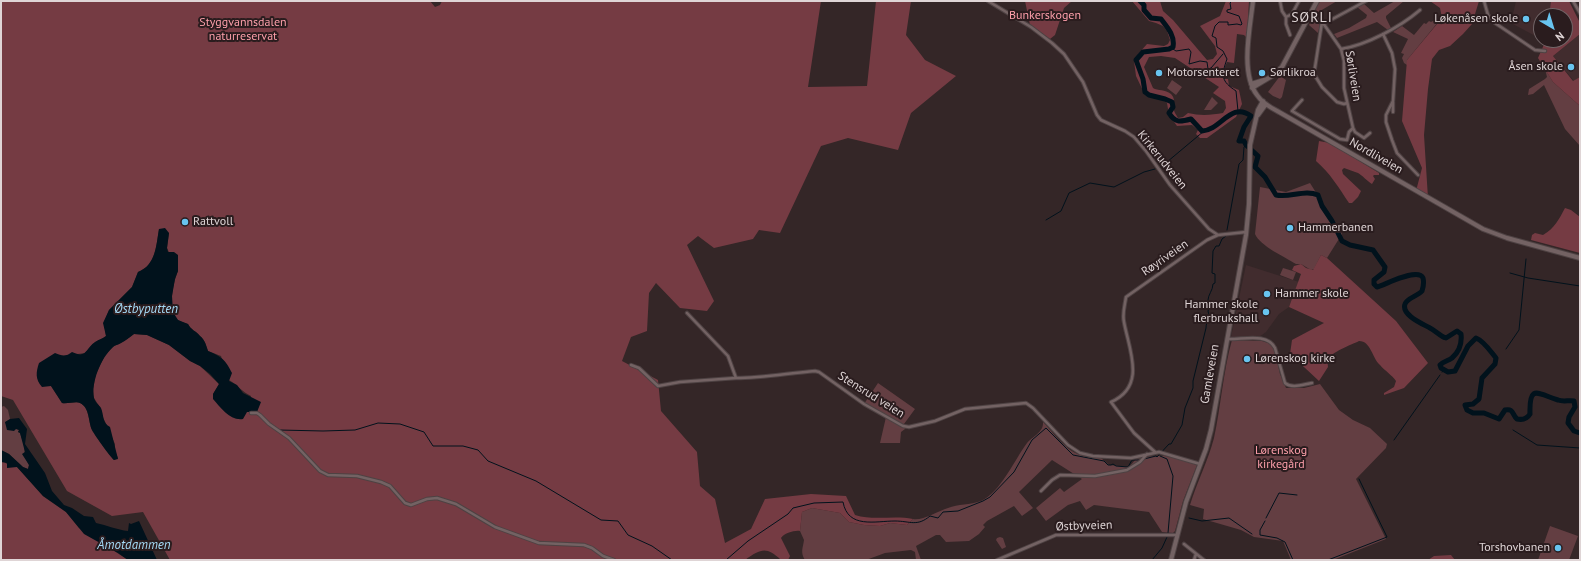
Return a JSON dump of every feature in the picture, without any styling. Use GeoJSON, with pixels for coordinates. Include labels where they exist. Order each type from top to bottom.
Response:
{"type":"FeatureCollection","features":[{"type":"Feature","properties":{"kind":"main road","name":"Nordliveien"},"geometry":{"type":"LineString","coordinates":[[1253,1],[1247,64],[1251,86],[1264,103],[1483,229],[1507,238],[1580,258]]}},
{"type":"Feature","properties":{"kind":"main road"},"geometry":{"type":"LineString","coordinates":[[1251,86],[1266,80],[1276,73],[1283,64],[1316,1]]}},
{"type":"Feature","properties":{"kind":"main road","name":"Gamleveien"},"geometry":{"type":"LineString","coordinates":[[1171,560],[1190,491],[1209,437],[1246,232],[1249,209],[1251,141],[1258,115],[1264,103]]}},
{"type":"Feature","properties":{"kind":"street","name":"Kirkerudveien"},"geometry":{"type":"LineString","coordinates":[[988,1],[1031,27],[1052,42],[1064,54],[1083,82],[1097,115],[1101,120],[1125,131],[1134,137],[1170,185],[1209,229],[1218,235]]}},
{"type":"Feature","properties":{"kind":"street"},"geometry":{"type":"LineString","coordinates":[[1280,1],[1282,12],[1286,17],[1286,24],[1290,35]]}},
{"type":"Feature","properties":{"kind":"street"},"geometry":{"type":"LineString","coordinates":[[1286,17],[1292,14],[1299,1]]}},
{"type":"Feature","properties":{"kind":"street"},"geometry":{"type":"LineString","coordinates":[[1347,103],[1344,104],[1337,102],[1322,87],[1314,74],[1322,22],[1327,22],[1366,1]]}},
{"type":"Feature","properties":{"kind":"street"},"geometry":{"type":"LineString","coordinates":[[1484,1],[1487,13],[1495,23],[1535,50],[1545,51]]}},
{"type":"Feature","properties":{"kind":"street"},"geometry":{"type":"LineString","coordinates":[[1573,1],[1580,13]]}},
{"type":"Feature","properties":{"kind":"street"},"geometry":{"type":"LineString","coordinates":[[1341,49],[1383,34],[1404,22],[1420,10]]}},
{"type":"Feature","properties":{"kind":"street","name":"Sørliveien"},"geometry":{"type":"LineString","coordinates":[[1309,15],[1322,22],[1341,49],[1344,61],[1344,88],[1353,128]]}},
{"type":"Feature","properties":{"kind":"street"},"geometry":{"type":"LineString","coordinates":[[1383,34],[1394,60],[1393,112]]}},
{"type":"Feature","properties":{"kind":"street"},"geometry":{"type":"LineString","coordinates":[[1302,100],[1292,110],[1334,136],[1347,140],[1349,132],[1353,128],[1364,138],[1370,134]]}},
{"type":"Feature","properties":{"kind":"street"},"geometry":{"type":"LineString","coordinates":[[1393,101],[1386,115],[1386,122],[1392,140],[1400,156],[1418,175]]}},
{"type":"Feature","properties":{"kind":"street"},"geometry":{"type":"LineString","coordinates":[[1218,235],[1246,232]]}},
{"type":"Feature","properties":{"kind":"street","name":"Røyriveien"},"geometry":{"type":"LineString","coordinates":[[1156,452],[1140,439],[1111,402],[1128,389],[1133,378],[1130,346],[1123,318],[1126,298],[1128,295],[1207,240],[1218,235]]}},
{"type":"Feature","properties":{"kind":"street"},"geometry":{"type":"LineString","coordinates":[[687,314],[728,356],[736,378]]}},
{"type":"Feature","properties":{"kind":"street"},"geometry":{"type":"LineString","coordinates":[[1227,338],[1262,338],[1267,340],[1272,343],[1275,348],[1285,383],[1295,386],[1312,383]]}},
{"type":"Feature","properties":{"kind":"street","name":"Stensrud veien"},"geometry":{"type":"LineString","coordinates":[[631,365],[639,368],[658,386],[680,382],[752,378],[784,373],[815,371],[819,372],[864,404],[898,424],[909,427],[935,422],[965,409],[1026,403],[1033,408],[1068,445],[1080,453],[1093,456],[1131,458],[1156,452],[1168,454],[1200,464]]}},
{"type":"Feature","properties":{"kind":"street"},"geometry":{"type":"LineString","coordinates":[[251,413],[257,413],[269,424],[289,438],[320,471],[328,475],[357,476],[381,482],[390,486],[405,503],[411,505],[427,499],[442,499],[456,504],[496,527],[539,543],[584,545],[592,548],[603,556],[614,560]]}},
{"type":"Feature","properties":{"kind":"street"},"geometry":{"type":"LineString","coordinates":[[1041,491],[1052,480],[1060,475],[1095,476],[1127,470],[1140,462],[1147,454]]}},
{"type":"Feature","properties":{"kind":"street","name":"Østbyveien"},"geometry":{"type":"LineString","coordinates":[[997,560],[1056,534],[1177,535]]}},
{"type":"Feature","properties":{"kind":"street"},"geometry":{"type":"LineString","coordinates":[[1184,544],[1204,560]]}},
{"type":"Feature","properties":{"kind":"street"},"geometry":{"type":"LineString","coordinates":[[1194,560],[1196,554]]}},
{"type":"Feature","properties":{"kind":"shaded area","name":"Løkenåsen skole"},"geometry":{"type":"Polygon","coordinates":[[[1516,1],[1551,1],[1550,8],[1533,8],[1533,35],[1511,23],[1516,1]]]}},
{"type":"Feature","properties":{"kind":"shaded area","name":"Åsen skole"},"geometry":{"type":"Polygon","coordinates":[[[1580,34],[1580,77],[1574,81],[1553,56],[1563,48],[1573,48],[1573,40],[1580,34]]]}},
{"type":"Feature","properties":{"kind":"shaded area","name":"Hammer skole"},"geometry":{"type":"Polygon","coordinates":[[[1246,265],[1299,282],[1289,307],[1279,314],[1266,332],[1259,337],[1231,337],[1246,265]]]}},
{"type":"Feature","properties":{"kind":"green space","name":"Styggvannsdalen naturreservat"},"geometry":{"type":"Polygon","coordinates":[[[1,1],[430,1],[435,7],[440,5],[442,1],[821,1],[808,87],[867,86],[876,1],[911,1],[906,35],[925,60],[956,76],[911,113],[898,150],[848,138],[821,146],[780,233],[759,230],[753,239],[714,248],[698,236],[687,245],[714,301],[707,311],[680,308],[656,283],[649,293],[647,331],[631,337],[622,361],[658,380],[661,411],[697,452],[700,486],[715,499],[725,543],[751,529],[765,499],[811,494],[846,496],[855,515],[869,518],[913,519],[907,525],[890,523],[880,526],[864,525],[849,522],[840,513],[812,508],[802,512],[800,531],[790,532],[781,538],[790,556],[788,560],[781,560],[767,551],[759,551],[745,560],[170,560],[143,512],[112,516],[67,491],[13,400],[1,396],[1,1]],[[159,229],[156,248],[152,260],[144,269],[138,272],[132,287],[109,310],[104,323],[106,336],[93,344],[85,353],[63,356],[47,385],[51,386],[62,403],[79,402],[86,408],[92,430],[114,460],[118,458],[115,451],[115,444],[102,415],[101,409],[94,398],[93,389],[96,374],[105,355],[114,346],[134,334],[147,335],[169,345],[190,361],[200,366],[219,384],[213,394],[247,412],[250,411],[251,396],[229,380],[221,356],[208,351],[202,338],[188,324],[179,321],[175,316],[172,297],[174,282],[178,271],[167,248],[169,233],[159,229]]]}},
{"type":"Feature","properties":{"kind":"green space","name":"Bunkerskogen"},"geometry":{"type":"Polygon","coordinates":[[[1025,1],[1072,1],[1064,8],[1055,35],[1050,39],[1030,25],[1025,1]]]}},
{"type":"Feature","properties":{"kind":"green space"},"geometry":{"type":"Polygon","coordinates":[[[1132,1],[1160,1],[1163,11],[1173,20],[1207,60],[1213,59],[1217,54],[1215,46],[1200,26],[1220,16],[1226,1],[1249,1],[1247,36],[1237,34],[1234,63],[1227,62],[1224,69],[1224,79],[1228,79],[1229,86],[1239,90],[1242,104],[1236,117],[1207,138],[1200,138],[1196,134],[1198,130],[1192,125],[1177,126],[1169,115],[1167,103],[1164,99],[1145,95],[1136,76],[1134,61],[1147,44],[1164,46],[1168,44],[1170,40],[1167,31],[1163,26],[1149,21],[1132,1]],[[1161,56],[1149,57],[1144,67],[1153,88],[1166,91],[1173,96],[1174,111],[1178,118],[1183,117],[1188,113],[1206,115],[1223,113],[1226,108],[1225,101],[1213,93],[1219,87],[1175,58],[1161,56]]]}},
{"type":"Feature","properties":{"kind":"green space"},"geometry":{"type":"Polygon","coordinates":[[[1320,1],[1337,1],[1313,14],[1320,1]]]}},
{"type":"Feature","properties":{"kind":"green space"},"geometry":{"type":"Polygon","coordinates":[[[1395,1],[1404,1],[1386,16],[1391,28],[1388,30],[1377,22],[1337,38],[1334,34],[1349,28],[1366,18],[1367,15],[1357,7],[1364,4],[1374,13],[1395,1]]]}},
{"type":"Feature","properties":{"kind":"green space"},"geometry":{"type":"Polygon","coordinates":[[[1430,1],[1479,1],[1472,24],[1450,46],[1439,50],[1432,59],[1424,135],[1428,198],[1416,191],[1422,168],[1402,121],[1407,60],[1442,18],[1440,8],[1430,1]]]}},
{"type":"Feature","properties":{"kind":"green space"},"geometry":{"type":"Polygon","coordinates":[[[1551,1],[1569,1],[1572,8],[1550,8],[1551,1]]]}},
{"type":"Feature","properties":{"kind":"green space"},"geometry":{"type":"Polygon","coordinates":[[[1573,9],[1580,23],[1580,34],[1573,40],[1573,9]]]}},
{"type":"Feature","properties":{"kind":"green space"},"geometry":{"type":"Polygon","coordinates":[[[1312,19],[1320,25],[1318,33],[1309,25],[1312,19]]]}},
{"type":"Feature","properties":{"kind":"green space"},"geometry":{"type":"Polygon","coordinates":[[[1435,20],[1439,21],[1407,60],[1407,65],[1404,63],[1402,58],[1404,54],[1401,53],[1408,39],[1393,32],[1402,26],[1414,35],[1424,23],[1426,24],[1429,21],[1431,22],[1435,20]]]}},
{"type":"Feature","properties":{"kind":"green space"},"geometry":{"type":"Polygon","coordinates":[[[1542,48],[1563,48],[1553,56],[1573,81],[1580,77],[1580,106],[1553,82],[1538,58],[1542,48]]]}},
{"type":"Feature","properties":{"kind":"green space"},"geometry":{"type":"Polygon","coordinates":[[[1545,69],[1553,82],[1580,106],[1580,146],[1565,129],[1544,85],[1533,94],[1528,95],[1529,89],[1547,77],[1545,69]]]}},
{"type":"Feature","properties":{"kind":"green space"},"geometry":{"type":"Polygon","coordinates":[[[1280,76],[1286,80],[1282,97],[1280,99],[1268,92],[1280,76]]]}},
{"type":"Feature","properties":{"kind":"green space"},"geometry":{"type":"Polygon","coordinates":[[[1172,80],[1182,87],[1176,95],[1167,88],[1172,80]]]}},
{"type":"Feature","properties":{"kind":"green space"},"geometry":{"type":"Polygon","coordinates":[[[1212,97],[1218,103],[1211,110],[1204,110],[1212,97]]]}},
{"type":"Feature","properties":{"kind":"green space"},"geometry":{"type":"Polygon","coordinates":[[[1319,141],[1330,143],[1379,173],[1379,175],[1373,176],[1375,179],[1372,184],[1358,173],[1344,168],[1342,170],[1343,174],[1361,191],[1352,203],[1349,203],[1338,186],[1316,161],[1319,141]]]}},
{"type":"Feature","properties":{"kind":"green space","name":"Hammerbanen"},"geometry":{"type":"Polygon","coordinates":[[[1310,183],[1342,234],[1327,258],[1321,255],[1314,269],[1311,270],[1301,264],[1296,264],[1273,251],[1262,243],[1255,234],[1260,187],[1286,192],[1310,183]]]}},
{"type":"Feature","properties":{"kind":"green space"},"geometry":{"type":"Polygon","coordinates":[[[1565,208],[1571,210],[1580,217],[1580,253],[1531,240],[1532,235],[1535,233],[1543,235],[1551,229],[1565,208]]]}},
{"type":"Feature","properties":{"kind":"green space"},"geometry":{"type":"Polygon","coordinates":[[[1321,255],[1327,258],[1396,321],[1428,363],[1404,388],[1384,395],[1384,393],[1394,387],[1396,381],[1377,362],[1369,347],[1363,342],[1359,341],[1332,354],[1329,357],[1328,367],[1319,381],[1290,354],[1292,340],[1324,323],[1289,307],[1301,274],[1292,270],[1294,266],[1301,264],[1306,268],[1313,270],[1321,255]]]}},
{"type":"Feature","properties":{"kind":"green space"},"geometry":{"type":"Polygon","coordinates":[[[1283,268],[1296,272],[1293,280],[1280,275],[1283,268]]]}},
{"type":"Feature","properties":{"kind":"green space","name":"Lørenskog kirkegård"},"geometry":{"type":"Polygon","coordinates":[[[1232,340],[1262,341],[1271,344],[1274,348],[1280,374],[1286,388],[1304,388],[1320,384],[1339,410],[1353,420],[1370,428],[1387,444],[1386,448],[1356,479],[1386,539],[1333,560],[1291,560],[1283,541],[1254,537],[1241,530],[1203,519],[1204,509],[1190,505],[1214,438],[1226,364],[1232,340]]]}},
{"type":"Feature","properties":{"kind":"green space"},"geometry":{"type":"Polygon","coordinates":[[[878,383],[915,409],[904,424],[905,429],[901,432],[900,443],[880,443],[886,417],[864,404],[878,383]]]}},
{"type":"Feature","properties":{"kind":"green space"},"geometry":{"type":"Polygon","coordinates":[[[4,406],[8,410],[10,419],[5,423],[19,430],[18,432],[20,433],[24,447],[24,455],[29,465],[28,469],[23,467],[9,454],[1,450],[1,407],[4,406]]]}},
{"type":"Feature","properties":{"kind":"green space"},"geometry":{"type":"Polygon","coordinates":[[[1043,422],[1062,443],[1074,452],[1090,457],[1101,458],[1109,465],[1129,467],[1136,459],[1153,456],[1167,456],[1197,465],[1183,501],[1175,531],[1173,533],[1162,532],[1149,512],[1094,505],[1086,510],[1080,501],[1068,505],[1046,521],[1036,508],[1060,488],[1064,492],[1082,479],[1052,460],[1019,492],[1033,508],[1022,516],[1014,506],[987,521],[983,525],[985,527],[979,534],[969,541],[946,542],[940,535],[936,535],[916,546],[921,560],[916,560],[915,552],[911,550],[885,553],[866,560],[805,560],[803,557],[802,552],[804,540],[800,531],[802,512],[812,508],[840,513],[849,522],[864,525],[880,526],[890,523],[907,525],[913,519],[925,517],[944,509],[981,501],[995,491],[1027,443],[1042,429],[1043,422]]]}},
{"type":"Feature","properties":{"kind":"green space"},"geometry":{"type":"Polygon","coordinates":[[[3,461],[7,464],[7,467],[17,467],[43,496],[66,512],[79,528],[128,560],[1,560],[1,462],[3,461]]]}},
{"type":"Feature","properties":{"kind":"green space","name":"Torshovbanen"},"geometry":{"type":"Polygon","coordinates":[[[1550,526],[1578,536],[1569,560],[1538,560],[1550,526]]]}},
{"type":"Feature","properties":{"kind":"green space"},"geometry":{"type":"Polygon","coordinates":[[[1000,537],[1003,538],[1006,547],[1002,549],[996,540],[1000,537]]]}},
{"type":"Feature","properties":{"kind":"green space"},"geometry":{"type":"Polygon","coordinates":[[[1451,555],[1455,560],[1428,560],[1434,556],[1451,555]]]}},
{"type":"Feature","properties":{"kind":"water","name":"Østbyputten"},"geometry":{"type":"Polygon","coordinates":[[[165,228],[169,233],[167,248],[168,252],[174,252],[178,255],[178,271],[172,296],[173,312],[178,320],[188,324],[202,338],[208,351],[225,361],[232,373],[229,381],[237,385],[243,393],[261,402],[257,412],[247,412],[243,419],[230,416],[213,399],[213,394],[219,384],[210,374],[169,345],[147,335],[134,334],[123,342],[114,346],[105,357],[98,371],[94,385],[94,398],[101,408],[107,425],[110,427],[118,459],[114,460],[92,430],[86,408],[78,402],[62,403],[51,386],[42,387],[37,378],[37,369],[39,363],[55,353],[64,356],[72,352],[83,354],[95,342],[106,336],[103,323],[109,310],[132,287],[138,272],[144,269],[152,260],[156,248],[159,229],[165,228]]]}},
{"type":"Feature","properties":{"kind":"water","name":"Åmotdammen"},"geometry":{"type":"Polygon","coordinates":[[[19,418],[27,429],[25,444],[45,473],[52,491],[64,505],[72,508],[84,516],[93,517],[96,523],[120,530],[128,531],[129,523],[131,524],[139,521],[157,560],[128,560],[84,534],[66,512],[43,496],[17,467],[7,468],[7,463],[1,462],[1,450],[9,454],[23,467],[28,469],[29,465],[22,454],[25,452],[20,433],[18,432],[19,430],[7,430],[5,422],[10,419],[19,418]]]}},
{"type":"Feature","properties":{"kind":"waterway"},"geometry":{"type":"LineString","coordinates":[[1140,1],[1144,5],[1144,10],[1151,18],[1161,19],[1173,39],[1173,47],[1169,49],[1143,52],[1136,60],[1143,79],[1145,92],[1149,95],[1172,102],[1173,107],[1169,113],[1173,119],[1178,121],[1191,119],[1202,131],[1215,126],[1232,114],[1238,112],[1244,112],[1251,116],[1244,127],[1239,141],[1244,141],[1246,145],[1258,156],[1255,167],[1265,177],[1276,195],[1281,196],[1303,193],[1313,193],[1318,195],[1322,206],[1332,221],[1342,241],[1350,245],[1373,250],[1385,267],[1384,272],[1374,280],[1374,284],[1377,287],[1408,275],[1415,274],[1420,275],[1423,278],[1422,291],[1406,302],[1406,312],[1413,319],[1446,338],[1457,331],[1461,334],[1461,341],[1458,350],[1452,358],[1440,365],[1441,368],[1448,372],[1455,371],[1468,346],[1476,338],[1490,350],[1496,358],[1495,364],[1482,378],[1479,399],[1473,404],[1465,405],[1467,410],[1473,413],[1484,413],[1499,419],[1505,410],[1510,410],[1517,419],[1523,419],[1530,414],[1531,398],[1533,394],[1536,393],[1560,401],[1574,401],[1575,407],[1569,417],[1568,423],[1574,431],[1580,433]]}},
{"type":"Feature","properties":{"kind":"waterway"},"geometry":{"type":"LineString","coordinates":[[1232,1],[1230,3],[1231,9],[1227,10],[1227,12],[1239,16],[1242,24],[1228,25],[1228,22],[1219,22],[1215,26],[1212,36],[1216,38],[1217,47],[1223,51],[1227,59],[1223,74],[1227,84],[1236,91],[1238,111]]}},
{"type":"Feature","properties":{"kind":"waterway"},"geometry":{"type":"LineString","coordinates":[[1173,47],[1176,51],[1189,49],[1191,52],[1189,64],[1200,61],[1207,62],[1208,69],[1211,68],[1223,54]]}},
{"type":"Feature","properties":{"kind":"waterway"},"geometry":{"type":"LineString","coordinates":[[1161,167],[1204,131]]}},
{"type":"Feature","properties":{"kind":"waterway"},"geometry":{"type":"LineString","coordinates":[[1227,230],[1239,164],[1243,160],[1244,147],[1246,145]]}},
{"type":"Feature","properties":{"kind":"waterway"},"geometry":{"type":"LineString","coordinates":[[1046,220],[1061,211],[1069,193],[1090,183],[1114,187],[1144,172],[1155,169]]}},
{"type":"Feature","properties":{"kind":"waterway"},"geometry":{"type":"LineString","coordinates":[[1144,459],[1157,457],[1169,444],[1171,444],[1182,425],[1185,408],[1193,388],[1193,381],[1208,317],[1208,298],[1213,284],[1215,283],[1215,274],[1212,273],[1213,251],[1216,246],[1219,246],[1222,239],[1226,236]]}},
{"type":"Feature","properties":{"kind":"waterway"},"geometry":{"type":"LineString","coordinates":[[1506,349],[1519,330],[1526,259]]}},
{"type":"Feature","properties":{"kind":"waterway"},"geometry":{"type":"LineString","coordinates":[[1510,273],[1528,278],[1580,286]]}},
{"type":"Feature","properties":{"kind":"waterway"},"geometry":{"type":"LineString","coordinates":[[1394,440],[1440,375]]}},
{"type":"Feature","properties":{"kind":"waterway"},"geometry":{"type":"LineString","coordinates":[[279,430],[355,430],[378,423],[400,424],[424,432],[433,446],[463,446],[478,450],[488,461],[536,481],[601,520],[618,521],[628,535],[652,546],[672,560]]}},
{"type":"Feature","properties":{"kind":"waterway"},"geometry":{"type":"LineString","coordinates":[[726,560],[748,541],[788,514],[793,508],[814,503],[843,502],[846,511],[850,516],[863,522],[895,521],[913,523],[930,516],[938,518],[943,512],[958,511],[983,501],[990,497],[1014,472],[1032,440],[1046,428],[1073,455],[1104,461],[1108,465],[1113,464],[1116,466],[1128,467],[1132,460],[1141,460]]}},
{"type":"Feature","properties":{"kind":"waterway"},"geometry":{"type":"LineString","coordinates":[[1513,430],[1537,445],[1580,448]]}},
{"type":"Feature","properties":{"kind":"waterway"},"geometry":{"type":"LineString","coordinates":[[1160,456],[1167,459],[1173,476],[1168,533]]}},
{"type":"Feature","properties":{"kind":"waterway"},"geometry":{"type":"LineString","coordinates":[[1328,560],[1387,537],[1359,479]]}},
{"type":"Feature","properties":{"kind":"waterway"},"geometry":{"type":"LineString","coordinates":[[1266,518],[1279,493],[1297,495]]}},
{"type":"Feature","properties":{"kind":"waterway"},"geometry":{"type":"LineString","coordinates":[[1189,518],[1202,521],[1229,518],[1252,534]]}},
{"type":"Feature","properties":{"kind":"waterway"},"geometry":{"type":"LineString","coordinates":[[1265,521],[1260,530],[1260,535],[1277,538],[1285,542],[1293,560]]}},
{"type":"Feature","properties":{"kind":"waterway"},"geometry":{"type":"LineString","coordinates":[[1152,560],[1162,548],[1167,537]]}},
{"type":"Feature","properties":{"kind":"place","name":"Løkenåsen skole"},"geometry":{"type":"Point","coordinates":[1526,19]}},
{"type":"Feature","properties":{"kind":"place","name":"Åsen skole"},"geometry":{"type":"Point","coordinates":[1571,67]}},
{"type":"Feature","properties":{"kind":"place","name":"Motorsenteret"},"geometry":{"type":"Point","coordinates":[1159,73]}},
{"type":"Feature","properties":{"kind":"place","name":"Sørlikroa"},"geometry":{"type":"Point","coordinates":[1262,73]}},
{"type":"Feature","properties":{"kind":"place","name":"Rattvoll"},"geometry":{"type":"Point","coordinates":[185,222]}},
{"type":"Feature","properties":{"kind":"place","name":"Hammerbanen"},"geometry":{"type":"Point","coordinates":[1290,228]}},
{"type":"Feature","properties":{"kind":"place","name":"Hammer skole"},"geometry":{"type":"Point","coordinates":[1267,294]}},
{"type":"Feature","properties":{"kind":"place","name":"Hammer skole flerbrukshall"},"geometry":{"type":"Point","coordinates":[1266,312]}},
{"type":"Feature","properties":{"kind":"place","name":"Lørenskog kirke"},"geometry":{"type":"Point","coordinates":[1247,359]}},
{"type":"Feature","properties":{"kind":"place","name":"Torshovbanen"},"geometry":{"type":"Point","coordinates":[1558,548]}},
{"type":"Feature","properties":{"kind":"district","name":"SØRLI"},"geometry":{"type":"Point","coordinates":[1312,18]}}]}
